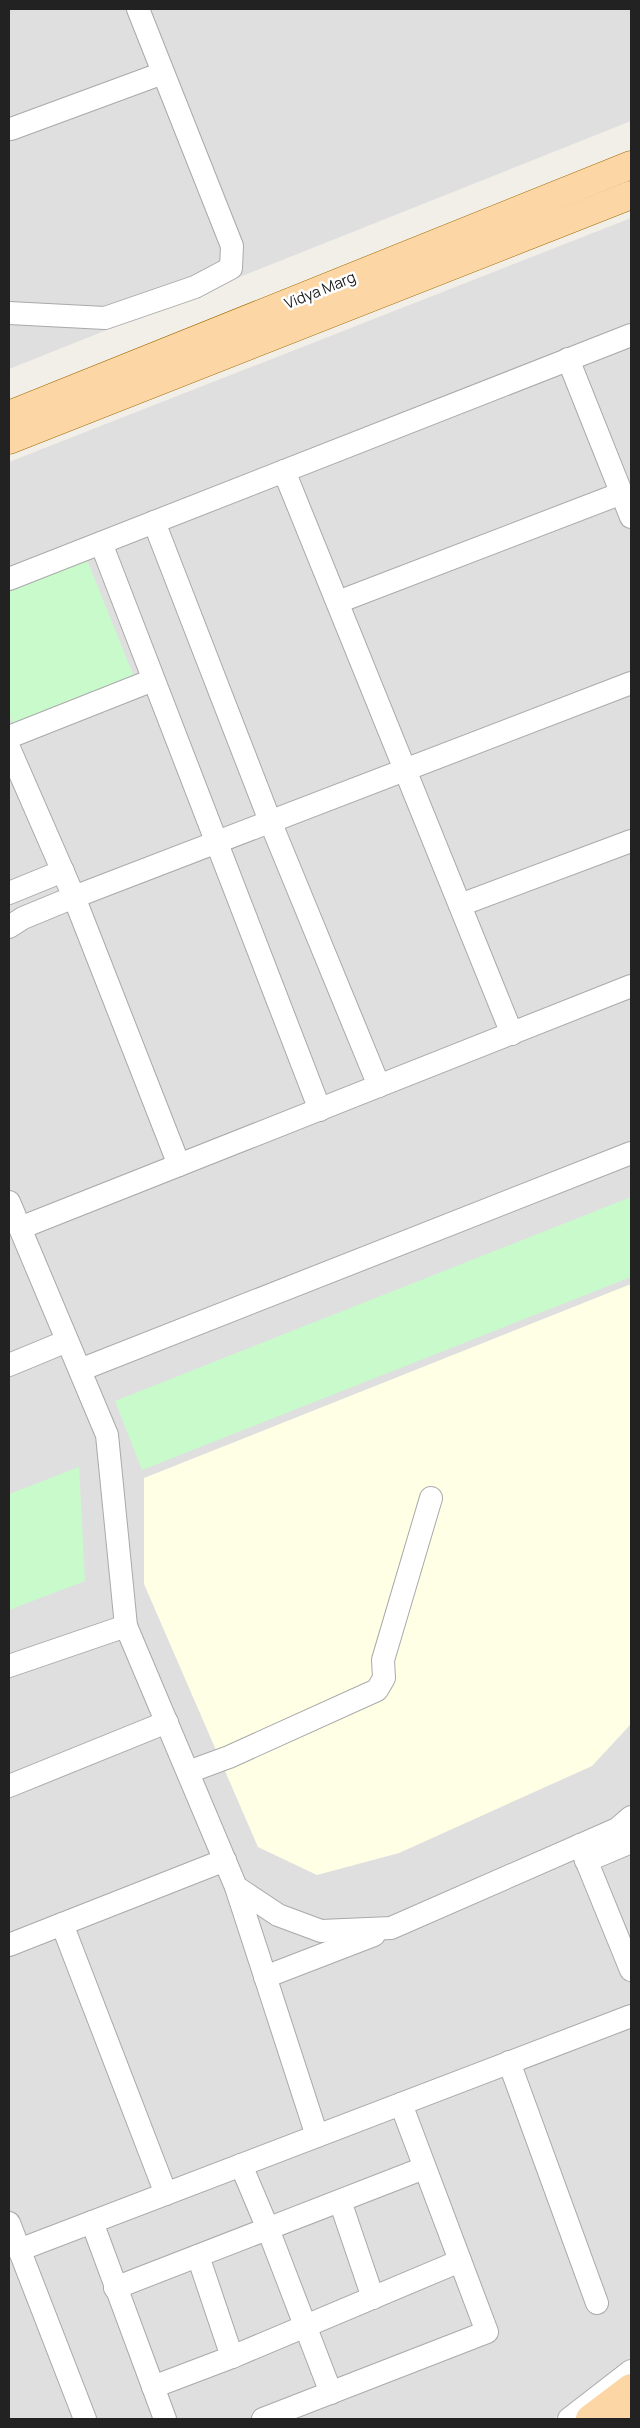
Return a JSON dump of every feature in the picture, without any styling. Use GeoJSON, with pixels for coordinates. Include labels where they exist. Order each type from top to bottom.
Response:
{"type":"FeatureCollection","features":[{"type":"Feature","properties":{"kind":"main road","name":"Vidya Marg"},"geometry":{"type":"LineString","coordinates":[[9,415],[631,166]]}},
{"type":"Feature","properties":{"kind":"main road","name":"Vidya Marg"},"geometry":{"type":"LineString","coordinates":[[9,440],[631,195]]}},
{"type":"Feature","properties":{"kind":"main road"},"geometry":{"type":"LineString","coordinates":[[590,2419],[631,2388]]}},
{"type":"Feature","properties":{"kind":"main road"},"geometry":{"type":"LineString","coordinates":[[624,2419],[631,2414]]}},
{"type":"Feature","properties":{"kind":"street"},"geometry":{"type":"LineString","coordinates":[[9,313],[105,318],[195,288],[230,268],[232,246],[138,9]]}},
{"type":"Feature","properties":{"kind":"street"},"geometry":{"type":"LineString","coordinates":[[11,128],[163,73]]}},
{"type":"Feature","properties":{"kind":"street"},"geometry":{"type":"LineString","coordinates":[[9,579],[631,335]]}},
{"type":"Feature","properties":{"kind":"street"},"geometry":{"type":"LineString","coordinates":[[568,359],[631,517]]}},
{"type":"Feature","properties":{"kind":"street"},"geometry":{"type":"LineString","coordinates":[[284,470],[512,1034]]}},
{"type":"Feature","properties":{"kind":"street"},"geometry":{"type":"LineString","coordinates":[[338,602],[622,493]]}},
{"type":"Feature","properties":{"kind":"street"},"geometry":{"type":"LineString","coordinates":[[154,522],[270,821],[379,1086]]}},
{"type":"Feature","properties":{"kind":"street"},"geometry":{"type":"LineString","coordinates":[[101,542],[320,1110]]}},
{"type":"Feature","properties":{"kind":"street"},"geometry":{"type":"LineString","coordinates":[[9,737],[153,680]]}},
{"type":"Feature","properties":{"kind":"street"},"geometry":{"type":"LineString","coordinates":[[9,927],[24,918],[74,897],[631,683]]}},
{"type":"Feature","properties":{"kind":"street"},"geometry":{"type":"LineString","coordinates":[[9,748],[74,897],[179,1165]]}},
{"type":"Feature","properties":{"kind":"street"},"geometry":{"type":"LineString","coordinates":[[460,905],[631,841]]}},
{"type":"Feature","properties":{"kind":"street"},"geometry":{"type":"LineString","coordinates":[[9,893],[63,871]]}},
{"type":"Feature","properties":{"kind":"street"},"geometry":{"type":"LineString","coordinates":[[20,1228],[631,986]]}},
{"type":"Feature","properties":{"kind":"street"},"geometry":{"type":"LineString","coordinates":[[80,1370],[631,1153]]}},
{"type":"Feature","properties":{"kind":"street"},"geometry":{"type":"LineString","coordinates":[[9,1202],[107,1435],[126,1626],[236,1887],[317,2136]]}},
{"type":"Feature","properties":{"kind":"street"},"geometry":{"type":"LineString","coordinates":[[9,1365],[67,1341]]}},
{"type":"Feature","properties":{"kind":"street"},"geometry":{"type":"LineString","coordinates":[[188,1772],[229,1757],[377,1690],[384,1678],[383,1660],[431,1498]]}},
{"type":"Feature","properties":{"kind":"street"},"geometry":{"type":"LineString","coordinates":[[9,1666],[126,1626]]}},
{"type":"Feature","properties":{"kind":"street"},"geometry":{"type":"LineString","coordinates":[[9,1786],[166,1722]]}},
{"type":"Feature","properties":{"kind":"street"},"geometry":{"type":"LineString","coordinates":[[583,1853],[631,1817]]}},
{"type":"Feature","properties":{"kind":"street"},"geometry":{"type":"LineString","coordinates":[[265,1977],[583,1853],[631,1842]]}},
{"type":"Feature","properties":{"kind":"street"},"geometry":{"type":"LineString","coordinates":[[583,1853],[631,1970]]}},
{"type":"Feature","properties":{"kind":"street"},"geometry":{"type":"LineString","coordinates":[[9,1945],[225,1860]]}},
{"type":"Feature","properties":{"kind":"street"},"geometry":{"type":"LineString","coordinates":[[236,1887],[278,1915],[322,1931],[391,1928]]}},
{"type":"Feature","properties":{"kind":"street"},"geometry":{"type":"LineString","coordinates":[[62,1924],[166,2194]]}},
{"type":"Feature","properties":{"kind":"street"},"geometry":{"type":"LineString","coordinates":[[19,2250],[631,2016]]}},
{"type":"Feature","properties":{"kind":"street"},"geometry":{"type":"LineString","coordinates":[[509,2062],[597,2303]]}},
{"type":"Feature","properties":{"kind":"street"},"geometry":{"type":"LineString","coordinates":[[263,2419],[487,2332],[401,2104]]}},
{"type":"Feature","properties":{"kind":"street"},"geometry":{"type":"LineString","coordinates":[[241,2165],[268,2229],[331,2393]]}},
{"type":"Feature","properties":{"kind":"street"},"geometry":{"type":"LineString","coordinates":[[115,2288],[424,2168]]}},
{"type":"Feature","properties":{"kind":"street"},"geometry":{"type":"LineString","coordinates":[[340,2201],[373,2298]]}},
{"type":"Feature","properties":{"kind":"street"},"geometry":{"type":"LineString","coordinates":[[92,2222],[165,2419]]}},
{"type":"Feature","properties":{"kind":"street"},"geometry":{"type":"LineString","coordinates":[[9,2223],[85,2419]]}},
{"type":"Feature","properties":{"kind":"street"},"geometry":{"type":"LineString","coordinates":[[198,2256],[232,2357]]}},
{"type":"Feature","properties":{"kind":"street"},"geometry":{"type":"LineString","coordinates":[[153,2387],[232,2357],[460,2261]]}},
{"type":"Feature","properties":{"kind":"street"},"geometry":{"type":"LineString","coordinates":[[569,2419],[631,2371]]}},
{"type":"Feature","properties":{"kind":"shaded area"},"geometry":{"type":"Polygon","coordinates":[[[9,9],[631,9],[631,121],[9,369],[9,9]]]}},
{"type":"Feature","properties":{"kind":"shaded area"},"geometry":{"type":"Polygon","coordinates":[[[631,218],[631,2363],[553,2419],[9,2419],[9,462],[631,218]]]}},
{"type":"Feature","properties":{"kind":"shaded area"},"geometry":{"type":"Polygon","coordinates":[[[631,1284],[631,1724],[592,1766],[399,1853],[317,1875],[258,1847],[144,1584],[144,1478],[631,1284]]]}},
{"type":"Feature","properties":{"kind":"green space"},"geometry":{"type":"Polygon","coordinates":[[[87,560],[135,679],[14,727],[9,714],[9,591],[87,560]]]}},
{"type":"Feature","properties":{"kind":"green space"},"geometry":{"type":"Polygon","coordinates":[[[631,1197],[631,1277],[142,1470],[115,1401],[631,1197]]]}},
{"type":"Feature","properties":{"kind":"green space"},"geometry":{"type":"Polygon","coordinates":[[[79,1467],[85,1581],[9,1610],[9,1494],[79,1467]]]}}]}
